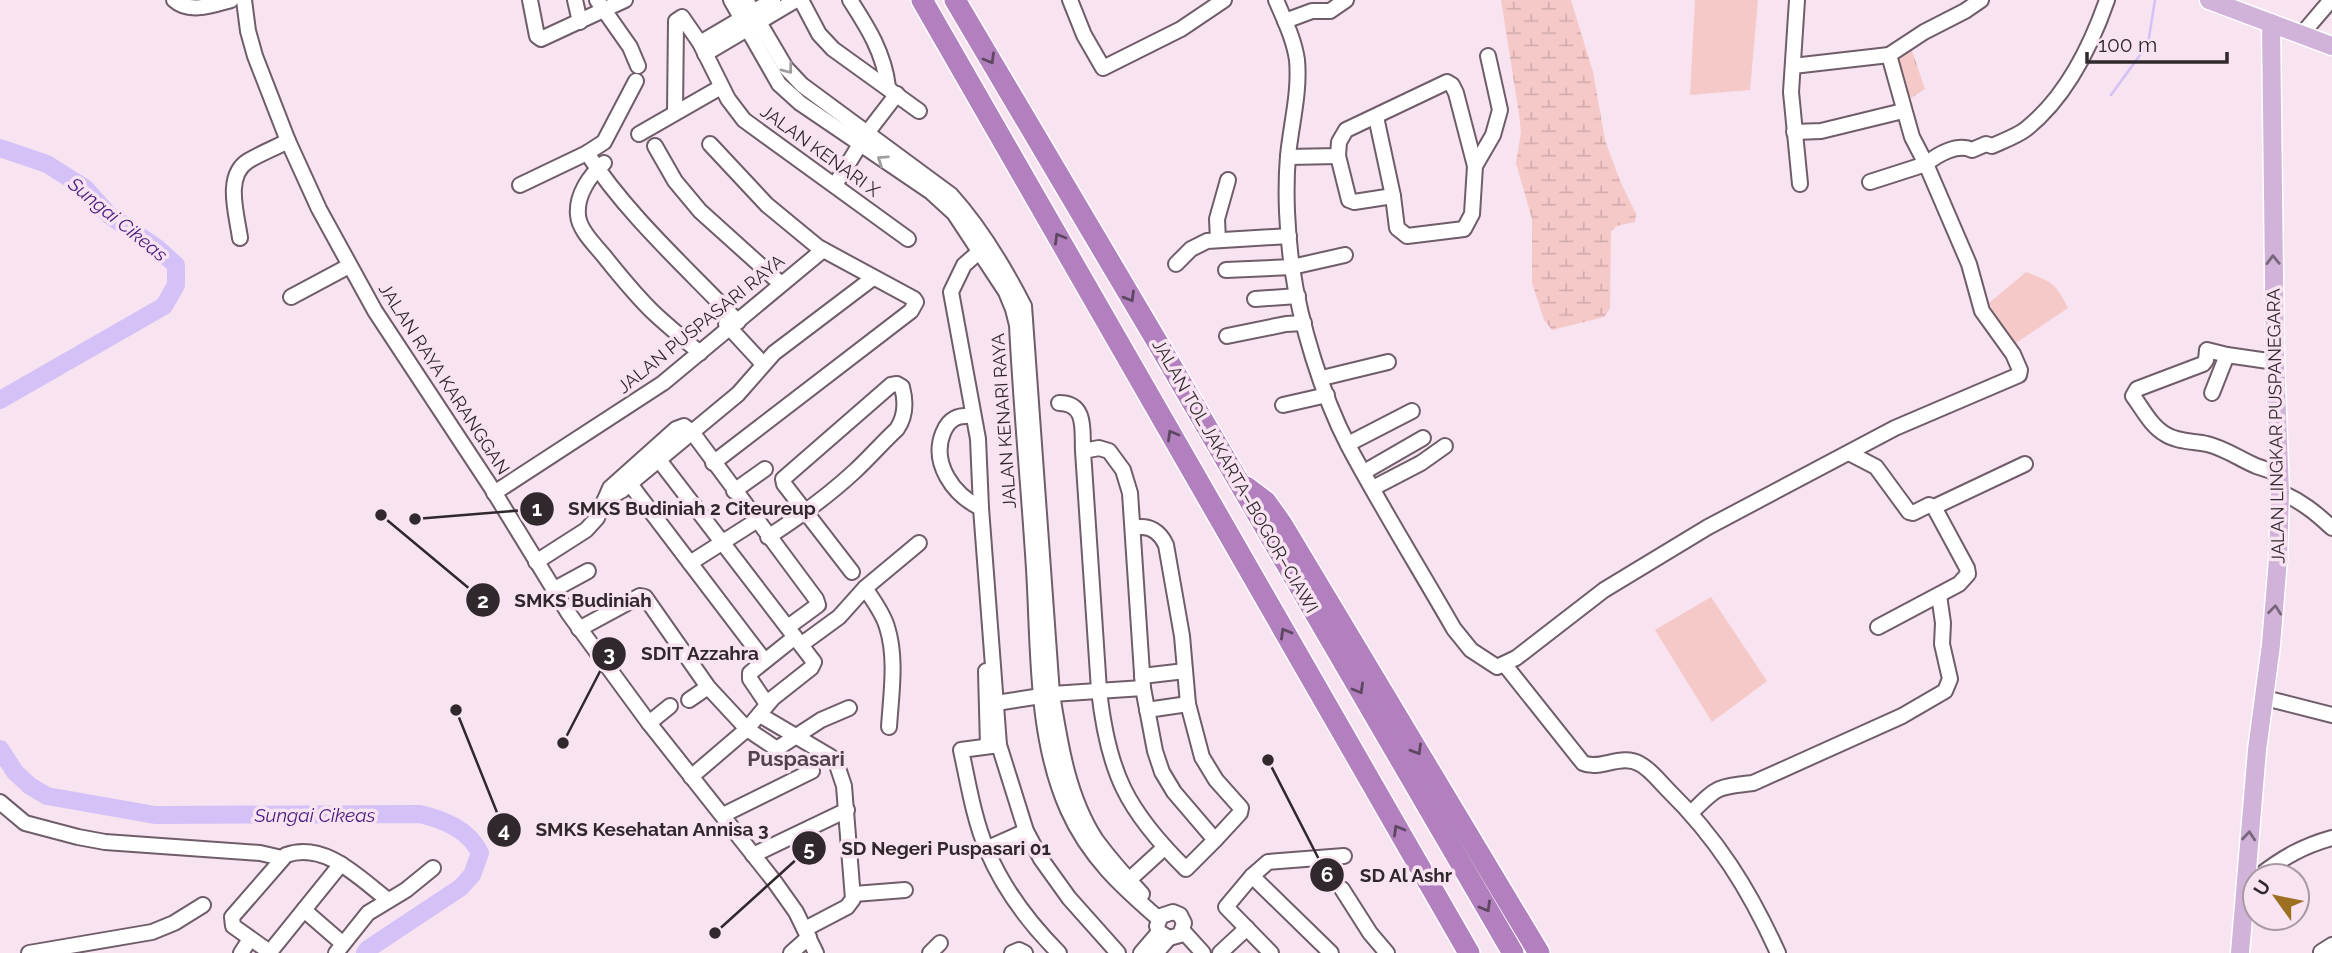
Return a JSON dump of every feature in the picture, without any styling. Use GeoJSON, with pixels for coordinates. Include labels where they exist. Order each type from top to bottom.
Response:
{"type":"FeatureCollection","features":[{"type":"Feature","properties":{"kind":"highway","name":"JALAN TOL JAKARTA–BOGOR–CIAWI"},"geometry":{"type":"LineString","coordinates":[[922,0],[1469,953]]}},
{"type":"Feature","properties":{"kind":"highway","name":"JALAN TOL JAKARTA–BOGOR–CIAWI"},"geometry":{"type":"LineString","coordinates":[[955,0],[1513,953]]}},
{"type":"Feature","properties":{"kind":"highway"},"geometry":{"type":"LineString","coordinates":[[1238,482],[1266,502],[1281,523],[1539,953]]}},
{"type":"Feature","properties":{"kind":"main road"},"geometry":{"type":"LineString","coordinates":[[2209,0],[2332,46]]}},
{"type":"Feature","properties":{"kind":"main road","name":"JALAN LINGKAR PUSPANEGARA"},"geometry":{"type":"LineString","coordinates":[[2254,862],[2257,750],[2276,602],[2280,492],[2275,362],[2271,23]]}},
{"type":"Feature","properties":{"kind":"main road","name":"JALAN LINGKAR PUSPANEGARA"},"geometry":{"type":"LineString","coordinates":[[2240,953],[2244,932]]}},
{"type":"Feature","properties":{"kind":"street"},"geometry":{"type":"LineString","coordinates":[[174,0],[183,7],[192,8],[231,0]]}},
{"type":"Feature","properties":{"kind":"street","name":"JALAN RAYA KARANGGAN"},"geometry":{"type":"LineString","coordinates":[[244,0],[255,56],[288,141],[349,266],[394,342],[492,490],[579,629],[649,723],[774,881],[807,933],[816,953]]}},
{"type":"Feature","properties":{"kind":"street"},"geometry":{"type":"LineString","coordinates":[[530,0],[539,39],[580,22],[601,5],[625,0]]}},
{"type":"Feature","properties":{"kind":"street"},"geometry":{"type":"LineString","coordinates":[[575,0],[580,22]]}},
{"type":"Feature","properties":{"kind":"street","name":"JALAN KENARI RAYA"},"geometry":{"type":"LineString","coordinates":[[731,0],[749,16],[779,84],[800,103],[864,139],[941,200],[987,256],[1013,309],[1022,341],[1046,695],[1054,768],[1061,793],[1084,841],[1114,880],[1191,953]]}},
{"type":"Feature","properties":{"kind":"street"},"geometry":{"type":"LineString","coordinates":[[702,48],[773,0]]}},
{"type":"Feature","properties":{"kind":"street"},"geometry":{"type":"LineString","coordinates":[[749,16],[799,0],[825,41],[919,111]]}},
{"type":"Feature","properties":{"kind":"street"},"geometry":{"type":"LineString","coordinates":[[835,184],[892,90],[880,50],[850,0]]}},
{"type":"Feature","properties":{"kind":"street"},"geometry":{"type":"LineString","coordinates":[[1070,0],[1084,35],[1103,68],[1181,29],[1224,0]]}},
{"type":"Feature","properties":{"kind":"street"},"geometry":{"type":"LineString","coordinates":[[1276,0],[1294,44],[1297,73],[1296,105],[1288,157],[1292,267],[1304,323],[1327,395],[1348,444],[1460,638],[1471,650],[1494,666],[1505,665],[1604,590],[1642,566],[1768,493],[1895,428],[2019,374],[2013,355],[1984,315],[1969,264],[1912,137],[1889,55]]}},
{"type":"Feature","properties":{"kind":"street"},"geometry":{"type":"LineString","coordinates":[[1285,21],[1312,11],[1330,10],[1346,0]]}},
{"type":"Feature","properties":{"kind":"street"},"geometry":{"type":"LineString","coordinates":[[1797,0],[1791,92],[1800,184]]}},
{"type":"Feature","properties":{"kind":"street"},"geometry":{"type":"LineString","coordinates":[[1793,66],[1889,55],[1981,0]]}},
{"type":"Feature","properties":{"kind":"street"},"geometry":{"type":"LineString","coordinates":[[1870,182],[1926,164],[1933,158],[1957,148],[1972,150],[1986,144],[1993,146],[2025,130],[2054,102],[2079,62],[2107,0]]}},
{"type":"Feature","properties":{"kind":"street"},"geometry":{"type":"LineString","coordinates":[[2302,34],[2326,1]]}},
{"type":"Feature","properties":{"kind":"street"},"geometry":{"type":"LineString","coordinates":[[520,185],[591,151],[607,138],[637,73],[630,47],[601,5]]}},
{"type":"Feature","properties":{"kind":"street","name":"JALAN KENARI X"},"geometry":{"type":"LineString","coordinates":[[675,112],[676,21],[680,17],[684,19],[721,87],[744,120],[908,239]]}},
{"type":"Feature","properties":{"kind":"street"},"geometry":{"type":"LineString","coordinates":[[1475,166],[1493,135],[1500,110],[1488,56]]}},
{"type":"Feature","properties":{"kind":"street"},"geometry":{"type":"LineString","coordinates":[[1376,117],[1393,197],[1397,228],[1407,236],[1466,227],[1472,214],[1475,166],[1456,93],[1447,82],[1346,130],[1338,146],[1349,200],[1353,202],[1393,197]]}},
{"type":"Feature","properties":{"kind":"street"},"geometry":{"type":"LineString","coordinates":[[639,134],[721,87]]}},
{"type":"Feature","properties":{"kind":"street"},"geometry":{"type":"LineString","coordinates":[[1794,132],[1821,131],[1903,111]]}},
{"type":"Feature","properties":{"kind":"street"},"geometry":{"type":"LineString","coordinates":[[240,238],[234,193],[239,170],[246,162],[288,141]]}},
{"type":"Feature","properties":{"kind":"street"},"geometry":{"type":"LineString","coordinates":[[710,144],[767,205],[821,249],[914,299],[916,305],[911,312],[713,463]]}},
{"type":"Feature","properties":{"kind":"street"},"geometry":{"type":"LineString","coordinates":[[655,146],[675,181],[700,211],[779,282]]}},
{"type":"Feature","properties":{"kind":"street"},"geometry":{"type":"LineString","coordinates":[[591,151],[657,235],[735,321],[763,365]]}},
{"type":"Feature","properties":{"kind":"street"},"geometry":{"type":"LineString","coordinates":[[1288,157],[1338,156]]}},
{"type":"Feature","properties":{"kind":"street"},"geometry":{"type":"LineString","coordinates":[[601,166],[592,174],[581,195],[578,207],[580,223],[636,295],[698,351]]}},
{"type":"Feature","properties":{"kind":"street"},"geometry":{"type":"LineString","coordinates":[[1218,240],[1217,219],[1228,180]]}},
{"type":"Feature","properties":{"kind":"street"},"geometry":{"type":"LineString","coordinates":[[1176,264],[1191,249],[1207,241],[1289,236]]}},
{"type":"Feature","properties":{"kind":"street","name":"JALAN PUSPASARI RAYA"},"geometry":{"type":"LineString","coordinates":[[492,490],[698,351],[821,249]]}},
{"type":"Feature","properties":{"kind":"street"},"geometry":{"type":"LineString","coordinates":[[1226,271],[1292,267],[1345,255]]}},
{"type":"Feature","properties":{"kind":"street"},"geometry":{"type":"LineString","coordinates":[[987,256],[964,265],[951,292],[978,439],[994,746],[1026,831],[1041,859],[1114,952]]}},
{"type":"Feature","properties":{"kind":"street"},"geometry":{"type":"LineString","coordinates":[[291,297],[349,266]]}},
{"type":"Feature","properties":{"kind":"street"},"geometry":{"type":"LineString","coordinates":[[605,500],[630,484],[738,394],[774,354],[873,278]]}},
{"type":"Feature","properties":{"kind":"street"},"geometry":{"type":"LineString","coordinates":[[1255,299],[1298,296]]}},
{"type":"Feature","properties":{"kind":"street"},"geometry":{"type":"LineString","coordinates":[[1227,336],[1304,323]]}},
{"type":"Feature","properties":{"kind":"street"},"geometry":{"type":"LineString","coordinates":[[2275,362],[2227,355],[2208,349],[2203,364],[2137,389],[2133,393],[2154,426],[2163,433],[2175,439],[2226,451],[2254,467],[2279,472]]}},
{"type":"Feature","properties":{"kind":"street"},"geometry":{"type":"LineString","coordinates":[[2212,393],[2227,355]]}},
{"type":"Feature","properties":{"kind":"street"},"geometry":{"type":"LineString","coordinates":[[1322,378],[1388,362]]}},
{"type":"Feature","properties":{"kind":"street"},"geometry":{"type":"LineString","coordinates":[[768,537],[805,513],[856,470],[897,429],[904,413],[904,395],[901,386],[895,383],[784,477],[784,484],[805,513],[852,572]]}},
{"type":"Feature","properties":{"kind":"street"},"geometry":{"type":"LineString","coordinates":[[1283,405],[1327,395]]}},
{"type":"Feature","properties":{"kind":"street"},"geometry":{"type":"LineString","coordinates":[[1059,402],[1072,404],[1079,413],[1099,690],[1103,728],[1111,760],[1122,789],[1142,820],[1186,869],[1241,813],[1241,808],[1216,780],[1202,757],[1188,704],[1182,636],[1166,545],[1152,529],[1143,526],[1134,528]]}},
{"type":"Feature","properties":{"kind":"street"},"geometry":{"type":"LineString","coordinates":[[1348,444],[1412,411]]}},
{"type":"Feature","properties":{"kind":"street"},"geometry":{"type":"LineString","coordinates":[[973,416],[959,415],[953,418],[943,433],[938,453],[939,460],[957,492],[967,502],[981,508]]}},
{"type":"Feature","properties":{"kind":"street"},"geometry":{"type":"LineString","coordinates":[[536,562],[586,530],[597,518],[607,492],[614,483],[676,429],[684,426],[692,432],[818,602],[795,636]]}},
{"type":"Feature","properties":{"kind":"street"},"geometry":{"type":"LineString","coordinates":[[1364,471],[1423,439]]}},
{"type":"Feature","properties":{"kind":"street"},"geometry":{"type":"LineString","coordinates":[[1373,488],[1421,463],[1445,446]]}},
{"type":"Feature","properties":{"kind":"street"},"geometry":{"type":"LineString","coordinates":[[1083,451],[1106,449],[1123,470],[1128,481],[1134,528],[1142,682],[1155,751],[1162,772],[1174,792],[1215,841]]}},
{"type":"Feature","properties":{"kind":"street"},"geometry":{"type":"LineString","coordinates":[[1849,453],[1876,467],[1909,512],[1928,505],[1934,507],[1968,573],[1958,584],[1878,627]]}},
{"type":"Feature","properties":{"kind":"street"},"geometry":{"type":"LineString","coordinates":[[659,460],[814,660],[813,666],[784,688],[747,729],[691,777]]}},
{"type":"Feature","properties":{"kind":"street"},"geometry":{"type":"LineString","coordinates":[[1934,507],[2025,464]]}},
{"type":"Feature","properties":{"kind":"street"},"geometry":{"type":"LineString","coordinates":[[734,491],[765,469]]}},
{"type":"Feature","properties":{"kind":"street"},"geometry":{"type":"LineString","coordinates":[[630,484],[764,660]]}},
{"type":"Feature","properties":{"kind":"street"},"geometry":{"type":"LineString","coordinates":[[2280,492],[2316,512],[2331,528]]}},
{"type":"Feature","properties":{"kind":"street"},"geometry":{"type":"LineString","coordinates":[[691,564],[756,521]]}},
{"type":"Feature","properties":{"kind":"street"},"geometry":{"type":"LineString","coordinates":[[791,953],[807,933],[852,902],[854,894],[845,786],[836,762],[763,710],[750,676],[752,670],[795,636],[839,617],[865,588],[919,543]]}},
{"type":"Feature","properties":{"kind":"street"},"geometry":{"type":"LineString","coordinates":[[553,590],[588,571]]}},
{"type":"Feature","properties":{"kind":"street"},"geometry":{"type":"LineString","coordinates":[[865,588],[887,626],[892,671],[890,727]]}},
{"type":"Feature","properties":{"kind":"street"},"geometry":{"type":"LineString","coordinates":[[1691,813],[1716,789],[1753,783],[1902,716],[1941,695],[1948,687],[1950,679],[1942,644],[1943,623],[1939,594]]}},
{"type":"Feature","properties":{"kind":"street"},"geometry":{"type":"LineString","coordinates":[[579,629],[640,596],[645,597],[708,687],[747,729],[776,748],[827,716],[849,708]]}},
{"type":"Feature","properties":{"kind":"street"},"geometry":{"type":"LineString","coordinates":[[1505,665],[1583,763],[1589,766],[1620,760],[1639,763],[1691,813],[1736,872],[1778,953]]}},
{"type":"Feature","properties":{"kind":"street"},"geometry":{"type":"LineString","coordinates":[[992,704],[1099,690],[1185,671]]}},
{"type":"Feature","properties":{"kind":"street"},"geometry":{"type":"LineString","coordinates":[[689,700],[708,687]]}},
{"type":"Feature","properties":{"kind":"street","name":"JALAN KENARI RAYA"},"geometry":{"type":"LineString","coordinates":[[1046,695],[1080,807],[1095,838],[1168,929],[1203,953]]}},
{"type":"Feature","properties":{"kind":"street"},"geometry":{"type":"LineString","coordinates":[[2265,698],[2332,715]]}},
{"type":"Feature","properties":{"kind":"street"},"geometry":{"type":"LineString","coordinates":[[1147,710],[1188,704]]}},
{"type":"Feature","properties":{"kind":"street"},"geometry":{"type":"LineString","coordinates":[[649,723],[670,706]]}},
{"type":"Feature","properties":{"kind":"street"},"geometry":{"type":"LineString","coordinates":[[994,746],[961,750],[986,849],[1011,894],[1059,953]]}},
{"type":"Feature","properties":{"kind":"street"},"geometry":{"type":"LineString","coordinates":[[723,815],[812,771]]}},
{"type":"Feature","properties":{"kind":"street"},"geometry":{"type":"LineString","coordinates":[[1,805],[25,823],[105,842],[260,853],[282,858],[297,853],[323,854],[341,864],[388,900]]}},
{"type":"Feature","properties":{"kind":"street"},"geometry":{"type":"LineString","coordinates":[[753,855],[847,810]]}},
{"type":"Feature","properties":{"kind":"street"},"geometry":{"type":"LineString","coordinates":[[986,849],[1026,831]]}},
{"type":"Feature","properties":{"kind":"street"},"geometry":{"type":"LineString","coordinates":[[2276,862],[2302,848],[2332,838]]}},
{"type":"Feature","properties":{"kind":"street"},"geometry":{"type":"LineString","coordinates":[[1129,880],[1165,847]]}},
{"type":"Feature","properties":{"kind":"street"},"geometry":{"type":"LineString","coordinates":[[1271,953],[1226,907],[1252,876],[1272,860],[1344,856]]}},
{"type":"Feature","properties":{"kind":"street"},"geometry":{"type":"LineString","coordinates":[[282,858],[232,917],[233,926],[271,952],[341,864]]}},
{"type":"Feature","properties":{"kind":"street"},"geometry":{"type":"LineString","coordinates":[[303,910],[339,948],[368,912],[406,890],[433,868]]}},
{"type":"Feature","properties":{"kind":"street"},"geometry":{"type":"LineString","coordinates":[[1252,876],[1331,953]]}},
{"type":"Feature","properties":{"kind":"street"},"geometry":{"type":"LineString","coordinates":[[1342,888],[1370,933],[1387,953]]}},
{"type":"Feature","properties":{"kind":"street"},"geometry":{"type":"LineString","coordinates":[[854,894],[905,890]]}},
{"type":"Feature","properties":{"kind":"street"},"geometry":{"type":"LineString","coordinates":[[29,953],[152,932],[174,923],[203,905]]}},
{"type":"Feature","properties":{"kind":"street"},"geometry":{"type":"LineString","coordinates":[[1220,953],[1247,928]]}},
{"type":"Feature","properties":{"kind":"street"},"geometry":{"type":"LineString","coordinates":[[1141,953],[1168,929]]}},
{"type":"Feature","properties":{"kind":"street"},"geometry":{"type":"LineString","coordinates":[[1156,953],[1168,929]]}},
{"type":"Feature","properties":{"kind":"street"},"geometry":{"type":"LineString","coordinates":[[241,953],[250,939]]}},
{"type":"Feature","properties":{"kind":"street"},"geometry":{"type":"LineString","coordinates":[[1012,953],[1019,950],[1025,953]]}},
{"type":"Feature","properties":{"kind":"green space"},"geometry":{"type":"Polygon","coordinates":[[[1501,0],[1571,0],[1593,72],[1605,140],[1636,214],[1635,222],[1617,226],[1611,231],[1610,309],[1604,317],[1552,330],[1544,320],[1532,283],[1532,219],[1516,163],[1521,132],[1501,0]]]}},
{"type":"Feature","properties":{"kind":"green space"},"geometry":{"type":"Polygon","coordinates":[[[1695,0],[1758,0],[1750,90],[1690,95],[1695,0]]]}},
{"type":"Feature","properties":{"kind":"green space"},"geometry":{"type":"Polygon","coordinates":[[[1911,48],[1925,89],[1906,101],[1893,58],[1911,48]]]}},
{"type":"Feature","properties":{"kind":"green space"},"geometry":{"type":"Polygon","coordinates":[[[2026,272],[2052,284],[2068,308],[2009,345],[1989,303],[2026,272]]]}},
{"type":"Feature","properties":{"kind":"green space"},"geometry":{"type":"Polygon","coordinates":[[[1711,597],[1767,681],[1712,722],[1655,630],[1711,597]]]}},
{"type":"Feature","properties":{"kind":"waterway"},"geometry":{"type":"LineString","coordinates":[[2111,95],[2148,44],[2155,0]]}},
{"type":"Feature","properties":{"kind":"waterway","name":"Sungai Cikeas"},"geometry":{"type":"LineString","coordinates":[[0,148],[47,164],[85,188],[109,215],[157,248],[176,265],[176,285],[164,306],[0,400]]}},
{"type":"Feature","properties":{"kind":"waterway","name":"Sungai Cikeas"},"geometry":{"type":"LineString","coordinates":[[0,749],[15,772],[30,786],[47,796],[155,815],[420,814],[447,823],[470,838],[480,853],[472,875],[460,888],[365,953]]}},
{"type":"Feature","properties":{"kind":"place","name":"SMKS Budiniah"},"geometry":{"type":"Point","coordinates":[381,515]}},
{"type":"Feature","properties":{"kind":"place","name":"SMKS Budiniah 2 Citeureup"},"geometry":{"type":"Point","coordinates":[415,519]}},
{"type":"Feature","properties":{"kind":"place","name":"SMKS Kesehatan Annisa 3"},"geometry":{"type":"Point","coordinates":[456,710]}},
{"type":"Feature","properties":{"kind":"place","name":"SDIT Azzahra"},"geometry":{"type":"Point","coordinates":[563,743]}},
{"type":"Feature","properties":{"kind":"place","name":"SD Al Ashr"},"geometry":{"type":"Point","coordinates":[1268,760]}},
{"type":"Feature","properties":{"kind":"place","name":"SD Negeri Puspasari 01"},"geometry":{"type":"Point","coordinates":[715,933]}},
{"type":"Feature","properties":{"kind":"district","name":"Puspasari"},"geometry":{"type":"Point","coordinates":[796,759]}}]}
